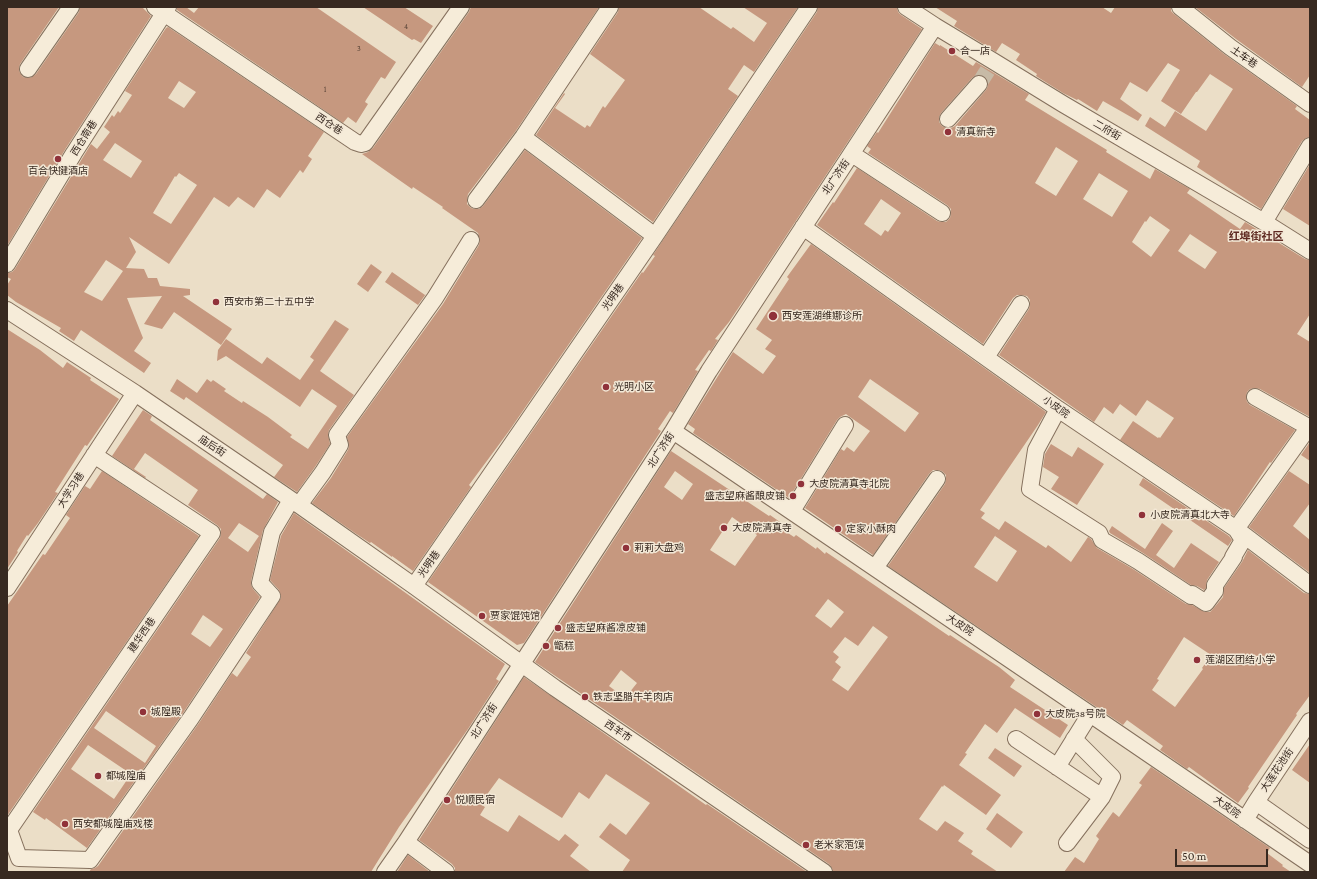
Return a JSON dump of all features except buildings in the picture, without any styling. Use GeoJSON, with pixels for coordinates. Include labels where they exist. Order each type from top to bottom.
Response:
{"type":"FeatureCollection","features":[{"type":"Feature","properties":{"kind":"street"},"geometry":{"type":"LineString","coordinates":[[28,70],[71,7]]}},
{"type":"Feature","properties":{"kind":"street","name":"西仓巷"},"geometry":{"type":"LineString","coordinates":[[162,9],[355,142],[361,144],[365,143],[461,7]]}},
{"type":"Feature","properties":{"kind":"street"},"geometry":{"type":"LineString","coordinates":[[476,200],[523,137],[610,7]]}},
{"type":"Feature","properties":{"kind":"street","name":"光明巷"},"geometry":{"type":"LineString","coordinates":[[414,586],[809,7]]}},
{"type":"Feature","properties":{"kind":"street","name":"二府街"},"geometry":{"type":"LineString","coordinates":[[906,7],[991,64],[1063,104],[1264,222],[1310,251]]}},
{"type":"Feature","properties":{"kind":"street","name":"土车巷"},"geometry":{"type":"LineString","coordinates":[[1180,7],[1230,47],[1310,104]]}},
{"type":"Feature","properties":{"kind":"street","name":"西仓南巷"},"geometry":{"type":"LineString","coordinates":[[7,264],[162,9]]}},
{"type":"Feature","properties":{"kind":"street","name":"北广济街"},"geometry":{"type":"LineString","coordinates":[[386,872],[673,431],[709,371],[935,26]]}},
{"type":"Feature","properties":{"kind":"street"},"geometry":{"type":"LineString","coordinates":[[948,119],[979,84]]}},
{"type":"Feature","properties":{"kind":"street"},"geometry":{"type":"LineString","coordinates":[[523,137],[654,236]]}},
{"type":"Feature","properties":{"kind":"street"},"geometry":{"type":"LineString","coordinates":[[1264,222],[1310,146]]}},
{"type":"Feature","properties":{"kind":"street"},"geometry":{"type":"LineString","coordinates":[[852,154],[942,213]]}},
{"type":"Feature","properties":{"kind":"street","name":"小皮院"},"geometry":{"type":"LineString","coordinates":[[803,227],[1058,409],[1236,529],[1310,585]]}},
{"type":"Feature","properties":{"kind":"street"},"geometry":{"type":"LineString","coordinates":[[295,503],[323,472],[340,445],[337,435],[434,298],[471,240]]}},
{"type":"Feature","properties":{"kind":"street"},"geometry":{"type":"LineString","coordinates":[[986,357],[1021,304]]}},
{"type":"Feature","properties":{"kind":"street","name":"庙后街"},"geometry":{"type":"LineString","coordinates":[[7,310],[135,393],[414,586]]}},
{"type":"Feature","properties":{"kind":"street","name":"大学习巷"},"geometry":{"type":"LineString","coordinates":[[7,588],[135,393]]}},
{"type":"Feature","properties":{"kind":"street"},"geometry":{"type":"LineString","coordinates":[[1058,409],[1036,450],[1030,489],[1099,533],[1102,540],[1138,561],[1191,596],[1192,594],[1206,603],[1214,591],[1215,585],[1234,557],[1232,557],[1243,540],[1236,529],[1309,428],[1255,397]]}},
{"type":"Feature","properties":{"kind":"street"},"geometry":{"type":"LineString","coordinates":[[792,511],[845,424]]}},
{"type":"Feature","properties":{"kind":"street","name":"大皮院"},"geometry":{"type":"LineString","coordinates":[[673,431],[1310,864]]}},
{"type":"Feature","properties":{"kind":"street","name":"建华西巷"},"geometry":{"type":"LineString","coordinates":[[94,455],[212,533],[9,830],[19,858],[90,860],[191,718],[272,596],[260,583],[272,532],[295,503]]}},
{"type":"Feature","properties":{"kind":"street"},"geometry":{"type":"LineString","coordinates":[[875,568],[937,479]]}},
{"type":"Feature","properties":{"kind":"street","name":"西羊市"},"geometry":{"type":"LineString","coordinates":[[414,586],[568,697],[824,872]]}},
{"type":"Feature","properties":{"kind":"street"},"geometry":{"type":"LineString","coordinates":[[1057,767],[1090,714]]}},
{"type":"Feature","properties":{"kind":"street","name":"大莲花池街"},"geometry":{"type":"LineString","coordinates":[[1245,820],[1310,721]]}},
{"type":"Feature","properties":{"kind":"street"},"geometry":{"type":"LineString","coordinates":[[1016,739],[1102,798]]}},
{"type":"Feature","properties":{"kind":"street"},"geometry":{"type":"LineString","coordinates":[[1067,843],[1102,798],[1112,776],[1074,739]]}},
{"type":"Feature","properties":{"kind":"street"},"geometry":{"type":"LineString","coordinates":[[1256,802],[1310,840]]}},
{"type":"Feature","properties":{"kind":"street"},"geometry":{"type":"LineString","coordinates":[[406,842],[446,872]]}},
{"type":"Feature","properties":{"kind":"tunnel"},"geometry":{"type":"LineString","coordinates":[[979,84],[989,68]]}},
{"type":"Feature","properties":{"kind":"place","name":"合一店"},"geometry":{"type":"Point","coordinates":[952,51]}},
{"type":"Feature","properties":{"kind":"place","name":"清真新寺"},"geometry":{"type":"Point","coordinates":[948,132]}},
{"type":"Feature","properties":{"kind":"place","name":"百合快揵酒店"},"geometry":{"type":"Point","coordinates":[58,159]}},
{"type":"Feature","properties":{"kind":"place","name":"西安市第二十五中学"},"geometry":{"type":"Point","coordinates":[216,302]}},
{"type":"Feature","properties":{"kind":"place","name":"西安莲湖维娜诊所"},"geometry":{"type":"Point","coordinates":[773,316]}},
{"type":"Feature","properties":{"kind":"place","name":"光明小区"},"geometry":{"type":"Point","coordinates":[606,387]}},
{"type":"Feature","properties":{"kind":"place","name":"大皮院清真寺北院"},"geometry":{"type":"Point","coordinates":[801,484]}},
{"type":"Feature","properties":{"kind":"place","name":"盛志望麻酱酿皮铺"},"geometry":{"type":"Point","coordinates":[793,496]}},
{"type":"Feature","properties":{"kind":"place","name":"小皮院清真北大寺"},"geometry":{"type":"Point","coordinates":[1142,515]}},
{"type":"Feature","properties":{"kind":"place","name":"大皮院清真寺"},"geometry":{"type":"Point","coordinates":[724,528]}},
{"type":"Feature","properties":{"kind":"place","name":"定家小酥肉"},"geometry":{"type":"Point","coordinates":[838,529]}},
{"type":"Feature","properties":{"kind":"place","name":"莉莉大盘鸡"},"geometry":{"type":"Point","coordinates":[626,548]}},
{"type":"Feature","properties":{"kind":"place","name":"贾家馄饨馆"},"geometry":{"type":"Point","coordinates":[482,616]}},
{"type":"Feature","properties":{"kind":"place","name":"盛志望麻酱凉皮铺"},"geometry":{"type":"Point","coordinates":[558,628]}},
{"type":"Feature","properties":{"kind":"place","name":"甑糕"},"geometry":{"type":"Point","coordinates":[546,646]}},
{"type":"Feature","properties":{"kind":"place","name":"莲湖区团结小学"},"geometry":{"type":"Point","coordinates":[1197,660]}},
{"type":"Feature","properties":{"kind":"place","name":"铁志坚腊牛羊肉店"},"geometry":{"type":"Point","coordinates":[585,697]}},
{"type":"Feature","properties":{"kind":"place","name":"城隍殿"},"geometry":{"type":"Point","coordinates":[143,712]}},
{"type":"Feature","properties":{"kind":"place","name":"大皮院38号院"},"geometry":{"type":"Point","coordinates":[1037,714]}},
{"type":"Feature","properties":{"kind":"place","name":"都城隍庙"},"geometry":{"type":"Point","coordinates":[98,776]}},
{"type":"Feature","properties":{"kind":"place","name":"悦顺民宿"},"geometry":{"type":"Point","coordinates":[447,800]}},
{"type":"Feature","properties":{"kind":"place","name":"西安都城隍庙戏楼"},"geometry":{"type":"Point","coordinates":[65,824]}},
{"type":"Feature","properties":{"kind":"place","name":"老米家萢馍"},"geometry":{"type":"Point","coordinates":[806,845]}},
{"type":"Feature","properties":{"kind":"district","name":"红埠街社区"},"geometry":{"type":"Point","coordinates":[1256,237]}}]}
